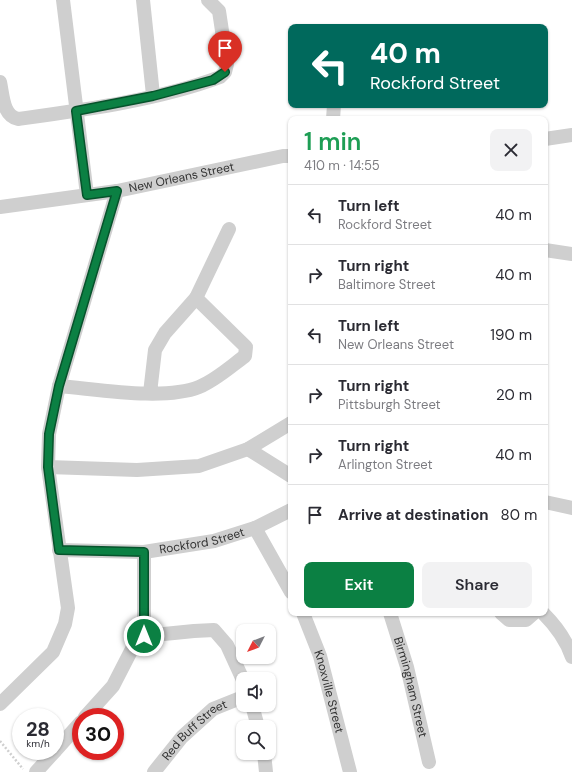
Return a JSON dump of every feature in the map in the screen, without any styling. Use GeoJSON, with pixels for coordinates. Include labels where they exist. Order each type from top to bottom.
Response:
{"type":"FeatureCollection","features":[{"type":"Feature","properties":{"kind":"street"},"geometry":{"type":"LineString","coordinates":[[63,0],[87,195]]}},
{"type":"Feature","properties":{"kind":"street"},"geometry":{"type":"LineString","coordinates":[[143,0],[153,96]]}},
{"type":"Feature","properties":{"kind":"street"},"geometry":{"type":"LineString","coordinates":[[0,82],[7,113],[12,118],[18,119],[76,111],[153,96],[213,80],[225,72],[227,64],[219,11],[208,0]]}},
{"type":"Feature","properties":{"kind":"street"},"geometry":{"type":"LineString","coordinates":[[548,138],[572,135]]}},
{"type":"Feature","properties":{"kind":"street","name":"New Orleans Street"},"geometry":{"type":"LineString","coordinates":[[0,207],[117,191],[288,156]]}},
{"type":"Feature","properties":{"kind":"street"},"geometry":{"type":"LineString","coordinates":[[0,704],[53,652],[65,624],[68,608],[48,467],[49,434],[59,386],[117,191]]}},
{"type":"Feature","properties":{"kind":"street"},"geometry":{"type":"LineString","coordinates":[[150,393],[155,350],[165,333],[196,298],[229,229]]}},
{"type":"Feature","properties":{"kind":"street"},"geometry":{"type":"LineString","coordinates":[[548,250],[572,254]]}},
{"type":"Feature","properties":{"kind":"street"},"geometry":{"type":"LineString","coordinates":[[59,386],[150,393],[178,393],[199,387],[217,377],[245,356],[247,352],[243,343],[196,298]]}},
{"type":"Feature","properties":{"kind":"street"},"geometry":{"type":"LineString","coordinates":[[48,467],[137,470],[199,466],[248,449],[288,425]]}},
{"type":"Feature","properties":{"kind":"street"},"geometry":{"type":"LineString","coordinates":[[248,449],[288,474]]}},
{"type":"Feature","properties":{"kind":"street"},"geometry":{"type":"LineString","coordinates":[[548,503],[572,508]]}},
{"type":"Feature","properties":{"kind":"street","name":"Rockford Street"},"geometry":{"type":"LineString","coordinates":[[59,550],[144,552],[214,542],[255,528],[288,512]]}},
{"type":"Feature","properties":{"kind":"street"},"geometry":{"type":"LineString","coordinates":[[255,528],[288,587]]}},
{"type":"Feature","properties":{"kind":"street"},"geometry":{"type":"LineString","coordinates":[[144,552],[144,636]]}},
{"type":"Feature","properties":{"kind":"street","name":"Knoxville Street"},"geometry":{"type":"LineString","coordinates":[[304,616],[320,656],[350,772]]}},
{"type":"Feature","properties":{"kind":"street","name":"Birmingham Street"},"geometry":{"type":"LineString","coordinates":[[391,616],[407,667],[429,762]]}},
{"type":"Feature","properties":{"kind":"street"},"geometry":{"type":"LineString","coordinates":[[504,616],[509,620],[526,620],[531,616]]}},
{"type":"Feature","properties":{"kind":"street"},"geometry":{"type":"LineString","coordinates":[[546,616],[556,625],[568,644],[572,656]]}},
{"type":"Feature","properties":{"kind":"street"},"geometry":{"type":"LineString","coordinates":[[93,708],[112,686],[132,649],[144,636],[214,630],[227,645],[239,672]]}},
{"type":"Feature","properties":{"kind":"street","name":"Red Buff Street"},"geometry":{"type":"LineString","coordinates":[[157,771],[182,737],[213,709],[236,700]]}},
{"type":"Feature","properties":{"kind":"street"},"geometry":{"type":"LineString","coordinates":[[64,741],[72,732]]}},
{"type":"Feature","properties":{"kind":"street"},"geometry":{"type":"LineString","coordinates":[[36,772],[47,760]]}},
{"type":"Feature","properties":{"kind":"street"},"geometry":{"type":"LineString","coordinates":[[265,760],[266,772]]}},
{"type":"Feature","properties":{"kind":"path"},"geometry":{"type":"LineString","coordinates":[[0,741],[26,772]]}},
{"type":"Feature","properties":{"kind":"route"},"geometry":{"type":"LineString","coordinates":[[144,636],[144,552],[59,550],[48,467],[49,434],[59,386],[117,191],[87,195],[76,111],[153,96],[213,80],[220,77],[225,72]]}}]}
